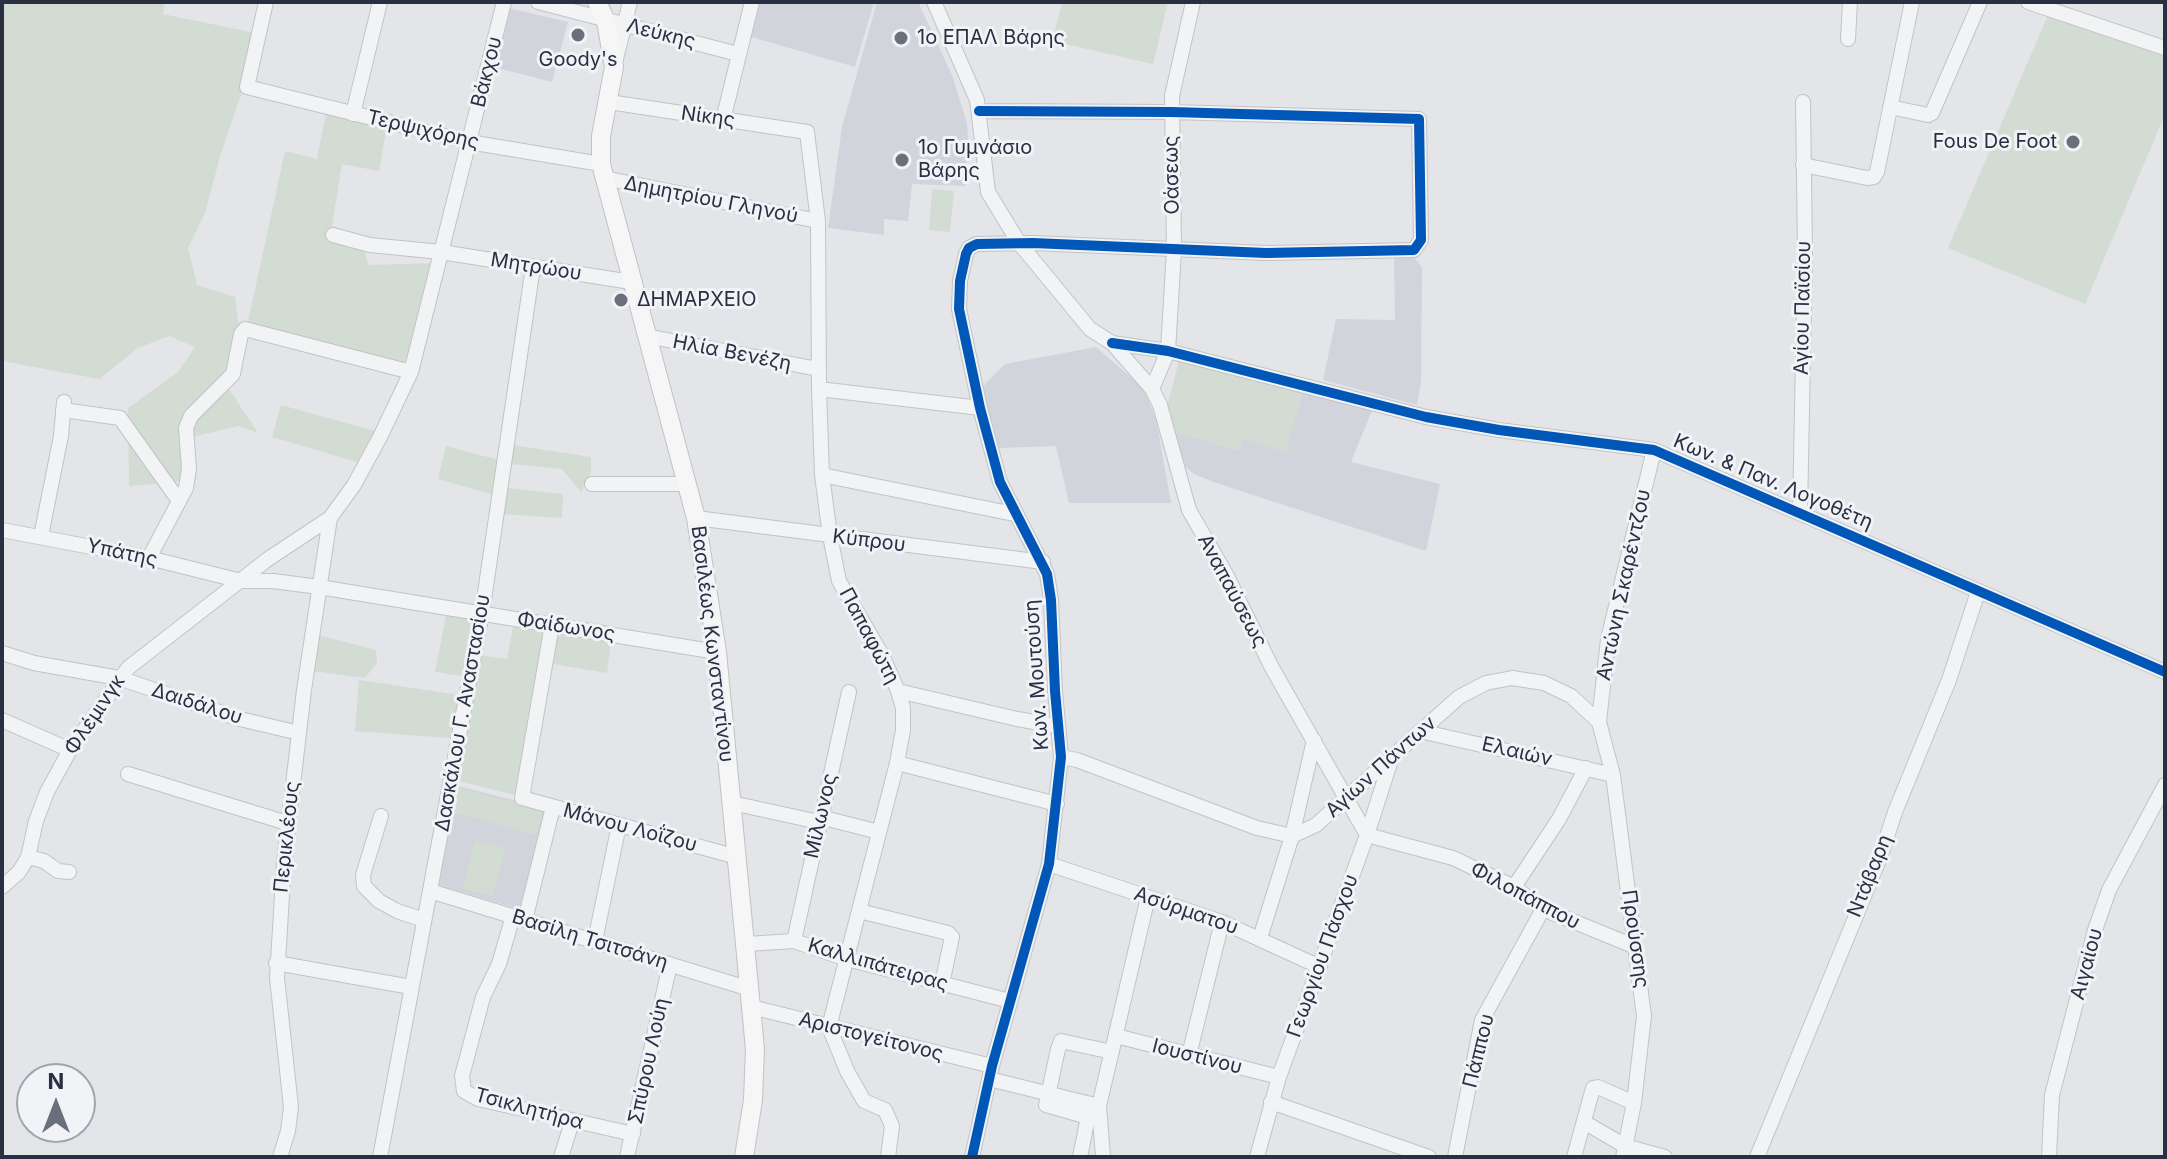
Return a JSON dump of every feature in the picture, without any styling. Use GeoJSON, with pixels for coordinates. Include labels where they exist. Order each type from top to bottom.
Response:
{"type":"FeatureCollection","features":[{"type":"Feature","properties":{"kind":"main road","name":"Βασιλέως Κωνσταντίνου"},"geometry":{"type":"LineString","coordinates":[[597,2],[615,23],[614,67],[601,136],[602,171],[696,518],[717,652],[755,1049],[753,1100],[744,1157]]}},
{"type":"Feature","properties":{"kind":"street","name":"Τερψιχόρης"},"geometry":{"type":"LineString","coordinates":[[266,2],[247,87],[469,142],[602,171]]}},
{"type":"Feature","properties":{"kind":"street"},"geometry":{"type":"LineString","coordinates":[[353,114],[380,2]]}},
{"type":"Feature","properties":{"kind":"street","name":"Βάκχου"},"geometry":{"type":"LineString","coordinates":[[469,142],[504,2]]}},
{"type":"Feature","properties":{"kind":"street","name":"Λεύκης"},"geometry":{"type":"LineString","coordinates":[[538,2],[738,54]]}},
{"type":"Feature","properties":{"kind":"street"},"geometry":{"type":"LineString","coordinates":[[615,23],[630,2]]}},
{"type":"Feature","properties":{"kind":"street"},"geometry":{"type":"LineString","coordinates":[[723,120],[752,2]]}},
{"type":"Feature","properties":{"kind":"street","name":"Αναπαύσεως"},"geometry":{"type":"LineString","coordinates":[[934,2],[971,83],[979,111],[988,192],[1019,243],[1090,329],[1112,343],[1152,389],[1160,405],[1189,510],[1227,576],[1271,666],[1367,835]]}},
{"type":"Feature","properties":{"kind":"street","name":"Οάσεως"},"geometry":{"type":"LineString","coordinates":[[1152,389],[1168,351],[1174,250],[1172,96],[1193,2]]}},
{"type":"Feature","properties":{"kind":"street"},"geometry":{"type":"LineString","coordinates":[[1848,39],[1850,2]]}},
{"type":"Feature","properties":{"kind":"street"},"geometry":{"type":"LineString","coordinates":[[1803,165],[1874,177],[1912,2]]}},
{"type":"Feature","properties":{"kind":"street"},"geometry":{"type":"LineString","coordinates":[[1890,107],[1928,115],[1932,113],[1980,2]]}},
{"type":"Feature","properties":{"kind":"street"},"geometry":{"type":"LineString","coordinates":[[2028,2],[2165,48]]}},
{"type":"Feature","properties":{"kind":"street","name":"Νίκης"},"geometry":{"type":"LineString","coordinates":[[609,102],[807,132]]}},
{"type":"Feature","properties":{"kind":"street","name":"Αγίου Παϊσίου"},"geometry":{"type":"LineString","coordinates":[[1800,513],[1805,253],[1803,102]]}},
{"type":"Feature","properties":{"kind":"street"},"geometry":{"type":"LineString","coordinates":[[979,111],[1171,112]]}},
{"type":"Feature","properties":{"kind":"street","name":"Κων. Μουτούση"},"geometry":{"type":"LineString","coordinates":[[974,1157],[990,1073],[1049,864],[1061,757],[1047,574],[1000,482],[980,408],[959,309],[960,281],[966,254],[969,248],[977,244],[1019,243],[1266,253],[1414,250],[1421,240],[1419,119],[1171,112]]}},
{"type":"Feature","properties":{"kind":"street","name":"Παπαφώτη"},"geometry":{"type":"LineString","coordinates":[[807,132],[818,221],[822,475],[830,536],[839,581],[882,655],[903,708],[897,763],[829,1027]]}},
{"type":"Feature","properties":{"kind":"street","name":"Περικλέους"},"geometry":{"type":"LineString","coordinates":[[241,581],[330,518],[354,485],[380,437],[411,372],[469,142]]}},
{"type":"Feature","properties":{"kind":"street","name":"Δημητρίου Γληνού"},"geometry":{"type":"LineString","coordinates":[[602,171],[818,221]]}},
{"type":"Feature","properties":{"kind":"street","name":"Μητρώου"},"geometry":{"type":"LineString","coordinates":[[333,235],[370,245],[441,252],[631,282]]}},
{"type":"Feature","properties":{"kind":"street","name":"Δασκάλου Γ. Αναστασίου"},"geometry":{"type":"LineString","coordinates":[[380,1157],[482,613],[533,267]]}},
{"type":"Feature","properties":{"kind":"street"},"geometry":{"type":"LineString","coordinates":[[149,558],[186,488],[189,469],[186,428],[191,416],[233,374],[241,334],[245,329],[411,372]]}},
{"type":"Feature","properties":{"kind":"street","name":"Ηλία Βενέζη"},"geometry":{"type":"LineString","coordinates":[[646,336],[818,369]]}},
{"type":"Feature","properties":{"kind":"street","name":"Κων. & Παν. Λογοθέτη"},"geometry":{"type":"LineString","coordinates":[[1112,343],[1168,351],[1426,417],[1499,430],[1654,450],[2165,672]]}},
{"type":"Feature","properties":{"kind":"street"},"geometry":{"type":"LineString","coordinates":[[819,389],[980,408]]}},
{"type":"Feature","properties":{"kind":"street"},"geometry":{"type":"LineString","coordinates":[[41,536],[64,406],[120,418],[179,501]]}},
{"type":"Feature","properties":{"kind":"street","name":"Αντώνη Σκαρέντζου"},"geometry":{"type":"LineString","coordinates":[[1599,722],[1608,639],[1654,450]]}},
{"type":"Feature","properties":{"kind":"street"},"geometry":{"type":"LineString","coordinates":[[822,475],[1014,514]]}},
{"type":"Feature","properties":{"kind":"street"},"geometry":{"type":"LineString","coordinates":[[592,484],[687,484]]}},
{"type":"Feature","properties":{"kind":"street","name":"Περικλέους"},"geometry":{"type":"LineString","coordinates":[[280,1157],[291,1107],[276,963],[287,823],[330,518]]}},
{"type":"Feature","properties":{"kind":"street","name":"Κύπρου"},"geometry":{"type":"LineString","coordinates":[[696,518],[1043,562]]}},
{"type":"Feature","properties":{"kind":"street","name":"Υπάτης"},"geometry":{"type":"LineString","coordinates":[[2,530],[149,558],[241,581],[273,581]]}},
{"type":"Feature","properties":{"kind":"street"},"geometry":{"type":"LineString","coordinates":[[268,559],[273,581]]}},
{"type":"Feature","properties":{"kind":"street","name":"Φλέμινγκ"},"geometry":{"type":"LineString","coordinates":[[2,887],[19,872],[28,857],[36,821],[47,792],[70,750],[119,678],[241,581]]}},
{"type":"Feature","properties":{"kind":"street","name":"Φαίδωνος"},"geometry":{"type":"LineString","coordinates":[[273,581],[717,652]]}},
{"type":"Feature","properties":{"kind":"street","name":"Ντάβαρη"},"geometry":{"type":"LineString","coordinates":[[1757,1157],[1881,855],[1895,812],[1949,680],[1978,592]]}},
{"type":"Feature","properties":{"kind":"street","name":"Μάνου Λοΐζου"},"geometry":{"type":"LineString","coordinates":[[552,625],[522,798],[737,857]]}},
{"type":"Feature","properties":{"kind":"street","name":"Δαιδάλου"},"geometry":{"type":"LineString","coordinates":[[2,653],[34,663],[119,678],[240,719],[299,733]]}},
{"type":"Feature","properties":{"kind":"street","name":"Αγίων Πάντων"},"geometry":{"type":"LineString","coordinates":[[1292,836],[1316,825],[1459,697],[1486,683],[1512,678],[1544,683],[1571,696],[1599,722]]}},
{"type":"Feature","properties":{"kind":"street"},"geometry":{"type":"LineString","coordinates":[[898,691],[1057,726]]}},
{"type":"Feature","properties":{"kind":"street","name":"Μίλωνος"},"geometry":{"type":"LineString","coordinates":[[794,941],[849,692]]}},
{"type":"Feature","properties":{"kind":"street"},"geometry":{"type":"LineString","coordinates":[[2,720],[70,750]]}},
{"type":"Feature","properties":{"kind":"street","name":"Προύσσης"},"geometry":{"type":"LineString","coordinates":[[1599,722],[1613,775],[1644,1016],[1634,1103],[1624,1151]]}},
{"type":"Feature","properties":{"kind":"street","name":"Ελαιών"},"geometry":{"type":"LineString","coordinates":[[1420,731],[1613,775]]}},
{"type":"Feature","properties":{"kind":"street"},"geometry":{"type":"LineString","coordinates":[[1260,938],[1292,836],[1314,740]]}},
{"type":"Feature","properties":{"kind":"street","name":"Γεωργίου Πάσχου"},"geometry":{"type":"LineString","coordinates":[[1257,1157],[1279,1077],[1367,835],[1392,756]]}},
{"type":"Feature","properties":{"kind":"street"},"geometry":{"type":"LineString","coordinates":[[1061,757],[1077,760],[1257,828],[1292,836]]}},
{"type":"Feature","properties":{"kind":"street"},"geometry":{"type":"LineString","coordinates":[[897,763],[1057,804]]}},
{"type":"Feature","properties":{"kind":"street"},"geometry":{"type":"LineString","coordinates":[[1514,887],[1559,819],[1586,768]]}},
{"type":"Feature","properties":{"kind":"street"},"geometry":{"type":"LineString","coordinates":[[128,774],[287,823]]}},
{"type":"Feature","properties":{"kind":"street","name":"Αιγαίου"},"geometry":{"type":"LineString","coordinates":[[2049,1157],[2052,1095],[2095,930],[2109,890],[2165,785]]}},
{"type":"Feature","properties":{"kind":"street"},"geometry":{"type":"LineString","coordinates":[[732,803],[879,832]]}},
{"type":"Feature","properties":{"kind":"street"},"geometry":{"type":"LineString","coordinates":[[519,918],[553,807]]}},
{"type":"Feature","properties":{"kind":"street"},"geometry":{"type":"LineString","coordinates":[[381,816],[363,875],[364,886],[379,901],[424,920]]}},
{"type":"Feature","properties":{"kind":"street"},"geometry":{"type":"LineString","coordinates":[[595,941],[619,825]]}},
{"type":"Feature","properties":{"kind":"street","name":"Φιλοπάππου"},"geometry":{"type":"LineString","coordinates":[[1367,835],[1453,858],[1514,887],[1543,909],[1636,947]]}},
{"type":"Feature","properties":{"kind":"street"},"geometry":{"type":"LineString","coordinates":[[28,857],[44,861],[58,871],[69,872]]}},
{"type":"Feature","properties":{"kind":"street","name":"Ασύρματου"},"geometry":{"type":"LineString","coordinates":[[1049,864],[1222,922],[1320,967]]}},
{"type":"Feature","properties":{"kind":"street","name":"Βασίλη Τσιτσάνη"},"geometry":{"type":"LineString","coordinates":[[430,891],[670,964],[751,998]]}},
{"type":"Feature","properties":{"kind":"street"},"geometry":{"type":"LineString","coordinates":[[1103,1157],[1100,1151],[1099,1106],[1148,897]]}},
{"type":"Feature","properties":{"kind":"street","name":"Πάππου"},"geometry":{"type":"LineString","coordinates":[[1455,1157],[1482,1020],[1543,909]]}},
{"type":"Feature","properties":{"kind":"street"},"geometry":{"type":"LineString","coordinates":[[859,911],[948,933],[952,937],[942,984]]}},
{"type":"Feature","properties":{"kind":"street","name":"Τσικλητήρα"},"geometry":{"type":"LineString","coordinates":[[519,918],[483,997],[462,1076],[462,1087],[478,1099],[633,1134]]}},
{"type":"Feature","properties":{"kind":"street"},"geometry":{"type":"LineString","coordinates":[[1189,1055],[1222,922]]}},
{"type":"Feature","properties":{"kind":"street","name":"Καλλιπάτειρας"},"geometry":{"type":"LineString","coordinates":[[746,944],[794,941],[847,959],[1010,1001]]}},
{"type":"Feature","properties":{"kind":"street"},"geometry":{"type":"LineString","coordinates":[[276,963],[411,987]]}},
{"type":"Feature","properties":{"kind":"street","name":"Σπύρου Λούη"},"geometry":{"type":"LineString","coordinates":[[627,1157],[670,964]]}},
{"type":"Feature","properties":{"kind":"street","name":"Αριστογείτονος"},"geometry":{"type":"LineString","coordinates":[[751,998],[829,1027],[1099,1106]]}},
{"type":"Feature","properties":{"kind":"street"},"geometry":{"type":"LineString","coordinates":[[829,1027],[847,1071],[864,1101],[885,1110],[889,1118],[892,1126],[888,1157]]}},
{"type":"Feature","properties":{"kind":"street","name":"Ιουστίνου"},"geometry":{"type":"LineString","coordinates":[[1116,1036],[1279,1077]]}},
{"type":"Feature","properties":{"kind":"street"},"geometry":{"type":"LineString","coordinates":[[1080,1157],[1088,1117],[1046,1105],[1061,1041],[1112,1052]]}},
{"type":"Feature","properties":{"kind":"street"},"geometry":{"type":"LineString","coordinates":[[1574,1157],[1595,1086],[1634,1103]]}},
{"type":"Feature","properties":{"kind":"street"},"geometry":{"type":"LineString","coordinates":[[1271,1102],[1429,1157]]}},
{"type":"Feature","properties":{"kind":"street"},"geometry":{"type":"LineString","coordinates":[[561,1157],[572,1122]]}},
{"type":"Feature","properties":{"kind":"street"},"geometry":{"type":"LineString","coordinates":[[1584,1122],[1624,1151],[1665,1157]]}},
{"type":"Feature","properties":{"kind":"shaded area"},"geometry":{"type":"Polygon","coordinates":[[[2,2],[165,2],[163,14],[255,33],[243,89],[205,213],[188,248],[197,285],[235,297],[239,327],[232,369],[221,377],[258,433],[239,426],[192,437],[196,480],[129,486],[128,408],[178,372],[195,347],[169,336],[138,348],[99,379],[2,361],[2,2]]]}},
{"type":"Feature","properties":{"kind":"shaded area"},"geometry":{"type":"Polygon","coordinates":[[[757,2],[874,2],[855,67],[748,36],[757,2]]]}},
{"type":"Feature","properties":{"kind":"shaded area"},"geometry":{"type":"Polygon","coordinates":[[[877,2],[918,2],[952,75],[967,123],[968,137],[965,186],[912,184],[908,221],[884,219],[884,235],[828,228],[842,127],[877,2]]]}},
{"type":"Feature","properties":{"kind":"shaded area"},"geometry":{"type":"Polygon","coordinates":[[[1062,2],[1168,2],[1153,64],[1052,41],[1062,2]]]}},
{"type":"Feature","properties":{"kind":"shaded area"},"geometry":{"type":"Polygon","coordinates":[[[509,8],[568,22],[552,82],[494,67],[509,8]]]}},
{"type":"Feature","properties":{"kind":"shaded area","name":"Fous De Foot"},"geometry":{"type":"Polygon","coordinates":[[[2048,15],[2165,55],[2165,114],[2085,304],[1948,248],[2048,15]]]}},
{"type":"Feature","properties":{"kind":"shaded area"},"geometry":{"type":"Polygon","coordinates":[[[326,113],[387,126],[379,171],[342,164],[332,226],[362,236],[368,265],[437,263],[404,364],[248,322],[285,151],[317,159],[326,113]]]}},
{"type":"Feature","properties":{"kind":"shaded area"},"geometry":{"type":"Polygon","coordinates":[[[932,189],[954,191],[950,232],[929,230],[932,189]]]}},
{"type":"Feature","properties":{"kind":"shaded area"},"geometry":{"type":"Polygon","coordinates":[[[1394,256],[1414,257],[1422,267],[1421,381],[1417,405],[1323,380],[1336,319],[1395,320],[1394,256]]]}},
{"type":"Feature","properties":{"kind":"shaded area"},"geometry":{"type":"Polygon","coordinates":[[[1096,347],[1143,388],[1156,419],[1171,503],[1069,503],[1056,446],[999,448],[982,387],[1005,364],[1096,347]]]}},
{"type":"Feature","properties":{"kind":"shaded area"},"geometry":{"type":"Polygon","coordinates":[[[1180,357],[1304,388],[1286,453],[1243,438],[1238,451],[1172,431],[1166,410],[1180,357]]]}},
{"type":"Feature","properties":{"kind":"shaded area"},"geometry":{"type":"Polygon","coordinates":[[[1304,388],[1373,408],[1351,462],[1440,484],[1426,551],[1213,482],[1194,474],[1184,465],[1172,431],[1238,450],[1243,438],[1304,388]]]}},
{"type":"Feature","properties":{"kind":"shaded area"},"geometry":{"type":"Polygon","coordinates":[[[281,405],[375,431],[357,462],[272,437],[281,405]]]}},
{"type":"Feature","properties":{"kind":"shaded area"},"geometry":{"type":"Polygon","coordinates":[[[513,445],[591,457],[591,473],[581,492],[562,469],[510,464],[506,488],[563,494],[562,518],[501,514],[504,498],[438,479],[446,446],[510,463],[513,445]]]}},
{"type":"Feature","properties":{"kind":"shaded area"},"geometry":{"type":"Polygon","coordinates":[[[449,600],[477,605],[470,654],[507,659],[516,611],[613,626],[607,673],[542,662],[518,796],[455,780],[463,739],[355,731],[359,680],[473,697],[475,678],[435,672],[449,600]]]}},
{"type":"Feature","properties":{"kind":"shaded area"},"geometry":{"type":"Polygon","coordinates":[[[318,635],[376,650],[377,663],[365,678],[313,671],[318,635]]]}},
{"type":"Feature","properties":{"kind":"shaded area"},"geometry":{"type":"Polygon","coordinates":[[[454,785],[545,808],[522,910],[439,885],[454,785]]]}},
{"type":"Feature","properties":{"kind":"shaded area"},"geometry":{"type":"Polygon","coordinates":[[[455,787],[543,810],[537,835],[452,812],[455,787]]]}},
{"type":"Feature","properties":{"kind":"shaded area"},"geometry":{"type":"Polygon","coordinates":[[[475,841],[505,848],[493,896],[463,889],[475,841]]]}},
{"type":"Feature","properties":{"kind":"cycle path"},"geometry":{"type":"LineString","coordinates":[[972,1157],[992,1066],[1049,864],[1061,757],[1047,574],[1000,482],[980,408],[959,309],[960,281],[966,254],[969,248],[977,244],[1033,243],[1266,253],[1414,250],[1421,240],[1419,119],[1171,112],[979,111]]}},
{"type":"Feature","properties":{"kind":"cycle path"},"geometry":{"type":"LineString","coordinates":[[1112,343],[1168,351],[1426,417],[1499,430],[1654,450],[2165,672]]}},
{"type":"Feature","properties":{"kind":"place","name":"Goody's"},"geometry":{"type":"Point","coordinates":[578,35]}},
{"type":"Feature","properties":{"kind":"place","name":"1ο ΕΠΑΛ Βάρης"},"geometry":{"type":"Point","coordinates":[901,38]}},
{"type":"Feature","properties":{"kind":"place","name":"Fous De Foot"},"geometry":{"type":"Point","coordinates":[2073,142]}},
{"type":"Feature","properties":{"kind":"place","name":"1ο Γυμνάσιο Βάρης"},"geometry":{"type":"Point","coordinates":[902,160]}},
{"type":"Feature","properties":{"kind":"place","name":"ΔΗΜΑΡΧΕΙΟ"},"geometry":{"type":"Point","coordinates":[621,300]}}]}
